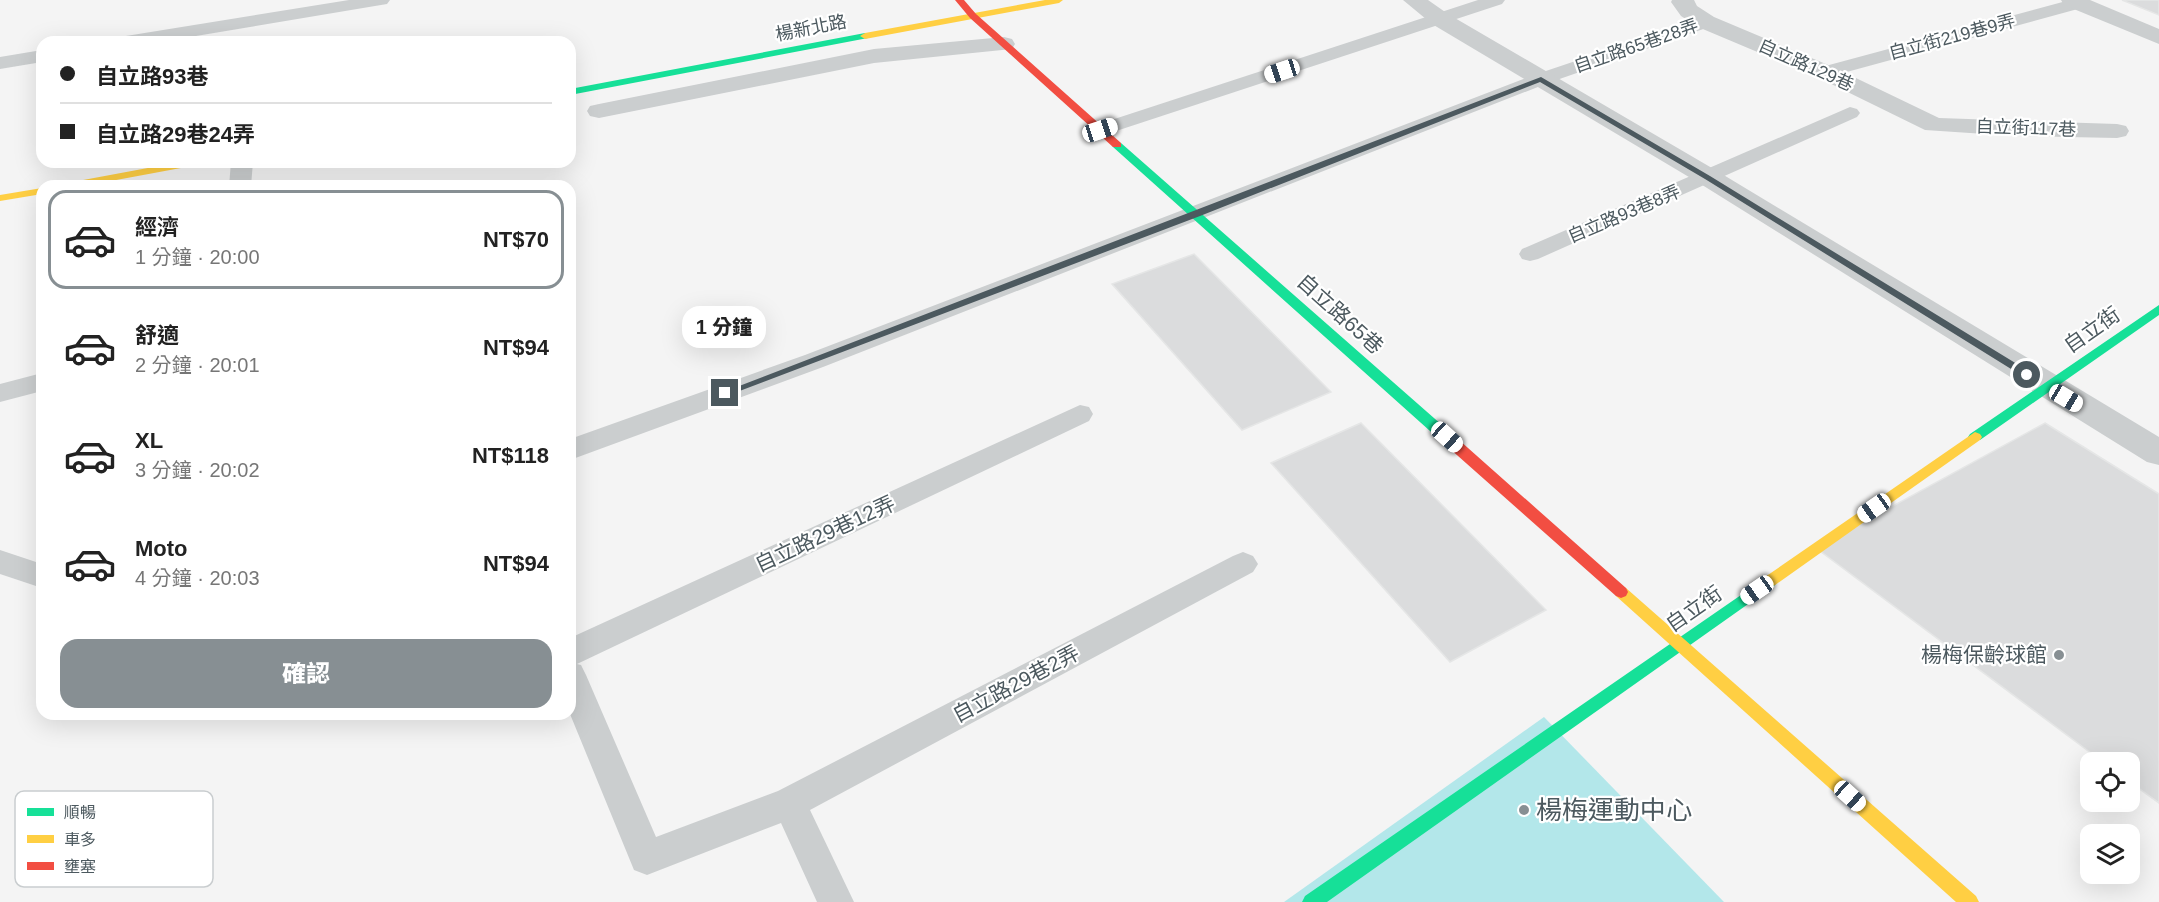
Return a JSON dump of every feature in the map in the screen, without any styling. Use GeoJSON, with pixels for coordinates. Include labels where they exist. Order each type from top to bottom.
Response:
{"type":"FeatureCollection","features":[{"type":"Feature","properties":{"kind":"street","name":"自立路65巷"},"geometry":{"type":"LineString","coordinates":[[959,0],[972,16],[1970,902]]}},
{"type":"Feature","properties":{"kind":"street","name":"楊新北路"},"geometry":{"type":"LineString","coordinates":[[576,91],[1059,0]]}},
{"type":"Feature","properties":{"kind":"street"},"geometry":{"type":"LineString","coordinates":[[1414,0],[1440,19],[1708,177],[2047,387],[2159,453]]}},
{"type":"Feature","properties":{"kind":"street","name":"自立路129巷"},"geometry":{"type":"LineString","coordinates":[[1683,0],[1682,2],[1689,11],[1706,22],[1826,72],[1934,125]]}},
{"type":"Feature","properties":{"kind":"street"},"geometry":{"type":"LineString","coordinates":[[2075,2],[2159,37]]}},
{"type":"Feature","properties":{"kind":"street"},"geometry":{"type":"LineString","coordinates":[[598,111],[874,56],[1004,44]]}},
{"type":"Feature","properties":{"kind":"street","name":"自立街117巷"},"geometry":{"type":"LineString","coordinates":[[1934,125],[2117,131]]}},
{"type":"Feature","properties":{"kind":"street"},"geometry":{"type":"LineString","coordinates":[[100,180],[164,168]]}},
{"type":"Feature","properties":{"kind":"street"},"geometry":{"type":"LineString","coordinates":[[0,198],[36,192]]}},
{"type":"Feature","properties":{"kind":"street","name":"自立街"},"geometry":{"type":"LineString","coordinates":[[1311,902],[2159,309]]}},
{"type":"Feature","properties":{"kind":"lane"},"geometry":{"type":"LineString","coordinates":[[162,36],[381,0]]}},
{"type":"Feature","properties":{"kind":"lane"},"geometry":{"type":"LineString","coordinates":[[1100,130],[1496,0]]}},
{"type":"Feature","properties":{"kind":"lane","name":"自立街219巷9弄"},"geometry":{"type":"LineString","coordinates":[[1826,72],[2075,2]]}},
{"type":"Feature","properties":{"kind":"lane","name":"自立路65巷28弄"},"geometry":{"type":"LineString","coordinates":[[576,448],[814,361],[1541,79],[1706,22]]}},
{"type":"Feature","properties":{"kind":"lane"},"geometry":{"type":"LineString","coordinates":[[0,63],[36,57]]}},
{"type":"Feature","properties":{"kind":"lane","name":"自立路93巷8弄"},"geometry":{"type":"LineString","coordinates":[[1530,254],[1850,113]]}},
{"type":"Feature","properties":{"kind":"lane"},"geometry":{"type":"LineString","coordinates":[[0,393],[36,384]]}},
{"type":"Feature","properties":{"kind":"lane","name":"自立路29巷12弄"},"geometry":{"type":"LineString","coordinates":[[576,650],[1080,414]]}},
{"type":"Feature","properties":{"kind":"lane"},"geometry":{"type":"LineString","coordinates":[[0,562],[36,574]]}},
{"type":"Feature","properties":{"kind":"lane","name":"自立路29巷2弄"},"geometry":{"type":"LineString","coordinates":[[576,689],[647,858],[789,803],[1243,564]]}},
{"type":"Feature","properties":{"kind":"lane"},"geometry":{"type":"LineString","coordinates":[[789,803],[836,902]]}},
{"type":"Feature","properties":{"kind":"water","name":"楊梅運動中心"},"geometry":{"type":"Polygon","coordinates":[[[1544,717],[1724,902],[1284,902],[1544,717]]]}},
{"type":"Feature","properties":{"kind":"building"},"geometry":{"type":"Polygon","coordinates":[[[2122,0],[2159,0],[2159,15],[2122,0]]]}},
{"type":"Feature","properties":{"kind":"building"},"geometry":{"type":"Polygon","coordinates":[[[1194,254],[1331,392],[1242,430],[1112,284],[1194,254]]]}},
{"type":"Feature","properties":{"kind":"building"},"geometry":{"type":"Polygon","coordinates":[[[1361,423],[1546,610],[1450,662],[1271,463],[1361,423]]]}},
{"type":"Feature","properties":{"kind":"building","name":"楊梅保齡球館"},"geometry":{"type":"Polygon","coordinates":[[[2045,423],[2159,494],[2159,803],[2140,789],[2140,752],[2090,752],[1816,548],[2045,423]]]}},
{"type":"Feature","properties":{"kind":"traffic: fast"},"geometry":{"type":"LineString","coordinates":[[576,91],[865,36]]}},
{"type":"Feature","properties":{"kind":"traffic: fast"},"geometry":{"type":"LineString","coordinates":[[1117,145],[1454,444]]}},
{"type":"Feature","properties":{"kind":"traffic: fast"},"geometry":{"type":"LineString","coordinates":[[1975,437],[2159,309]]}},
{"type":"Feature","properties":{"kind":"traffic: fast"},"geometry":{"type":"LineString","coordinates":[[1311,902],[1770,581]]}},
{"type":"Feature","properties":{"kind":"traffic: slow"},"geometry":{"type":"LineString","coordinates":[[865,36],[1059,0]]}},
{"type":"Feature","properties":{"kind":"traffic: slow"},"geometry":{"type":"LineString","coordinates":[[100,180],[164,168]]}},
{"type":"Feature","properties":{"kind":"traffic: slow"},"geometry":{"type":"LineString","coordinates":[[0,198],[36,192]]}},
{"type":"Feature","properties":{"kind":"traffic: slow"},"geometry":{"type":"LineString","coordinates":[[1770,581],[1975,437]]}},
{"type":"Feature","properties":{"kind":"traffic: slow"},"geometry":{"type":"LineString","coordinates":[[1621,592],[1970,902]]}},
{"type":"Feature","properties":{"kind":"traffic: jam"},"geometry":{"type":"LineString","coordinates":[[959,0],[973,16],[1117,145]]}},
{"type":"Feature","properties":{"kind":"traffic: jam"},"geometry":{"type":"LineString","coordinates":[[1454,444],[1621,592]]}},
{"type":"Feature","properties":{"kind":"place","name":"楊梅保齡球館"},"geometry":{"type":"Point","coordinates":[2059,655]}},
{"type":"Feature","properties":{"kind":"place","name":"楊梅運動中心"},"geometry":{"type":"Point","coordinates":[1524,810]}},
{"type":"Feature","properties":{"kind":"route"},"geometry":{"type":"LineString","coordinates":[[725,393],[1197,214],[1541,79],[1708,177],[2027,375]]}}]}
